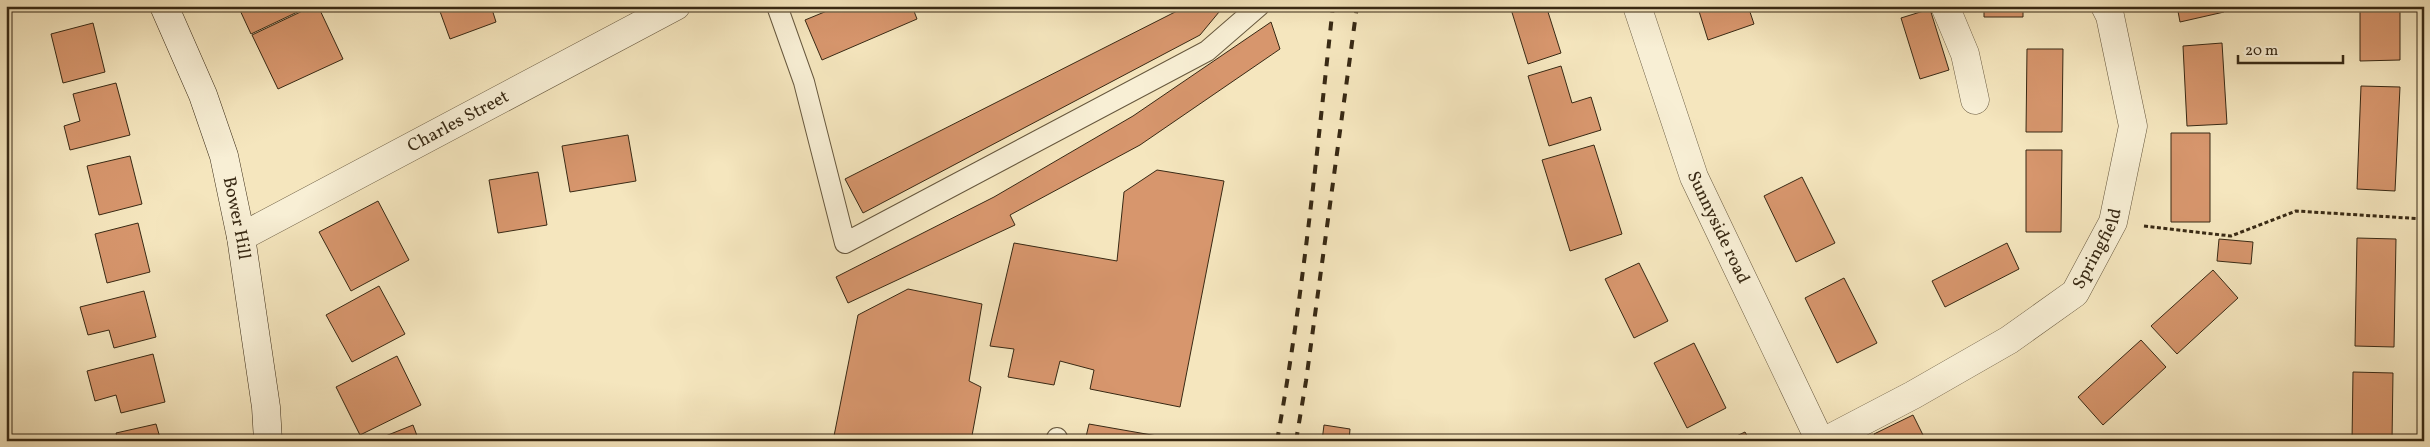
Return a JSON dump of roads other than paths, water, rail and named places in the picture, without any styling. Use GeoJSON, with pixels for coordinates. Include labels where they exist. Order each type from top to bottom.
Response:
{"type":"FeatureCollection","features":[{"type":"Feature","properties":{"kind":"street","name":"Bower Hill"},"geometry":{"type":"LineString","coordinates":[[164,6],[204,95],[224,156],[242,237],[266,407],[268,441]]}},
{"type":"Feature","properties":{"kind":"street","name":"Charles Street"},"geometry":{"type":"LineString","coordinates":[[242,237],[676,6]]}},
{"type":"Feature","properties":{"kind":"street","name":"Sunnyside road"},"geometry":{"type":"LineString","coordinates":[[1637,6],[1694,177],[1820,441]]}},
{"type":"Feature","properties":{"kind":"street"},"geometry":{"type":"LineString","coordinates":[[1945,6],[1964,54],[1975,100]]}},
{"type":"Feature","properties":{"kind":"street","name":"Springfield"},"geometry":{"type":"LineString","coordinates":[[1825,441],[1912,395],[2009,340],[2074,294],[2113,222],[2133,126],[2110,16],[2105,6]]}},
{"type":"Feature","properties":{"kind":"lane"},"geometry":{"type":"LineString","coordinates":[[777,6],[804,82],[846,243],[1207,51],[1260,6]]}},
{"type":"Feature","properties":{"kind":"railway"},"geometry":{"type":"LineString","coordinates":[[1277,441],[1302,278],[1333,6]]}},
{"type":"Feature","properties":{"kind":"railway"},"geometry":{"type":"LineString","coordinates":[[1296,441],[1306,381],[1357,6]]}}]}
